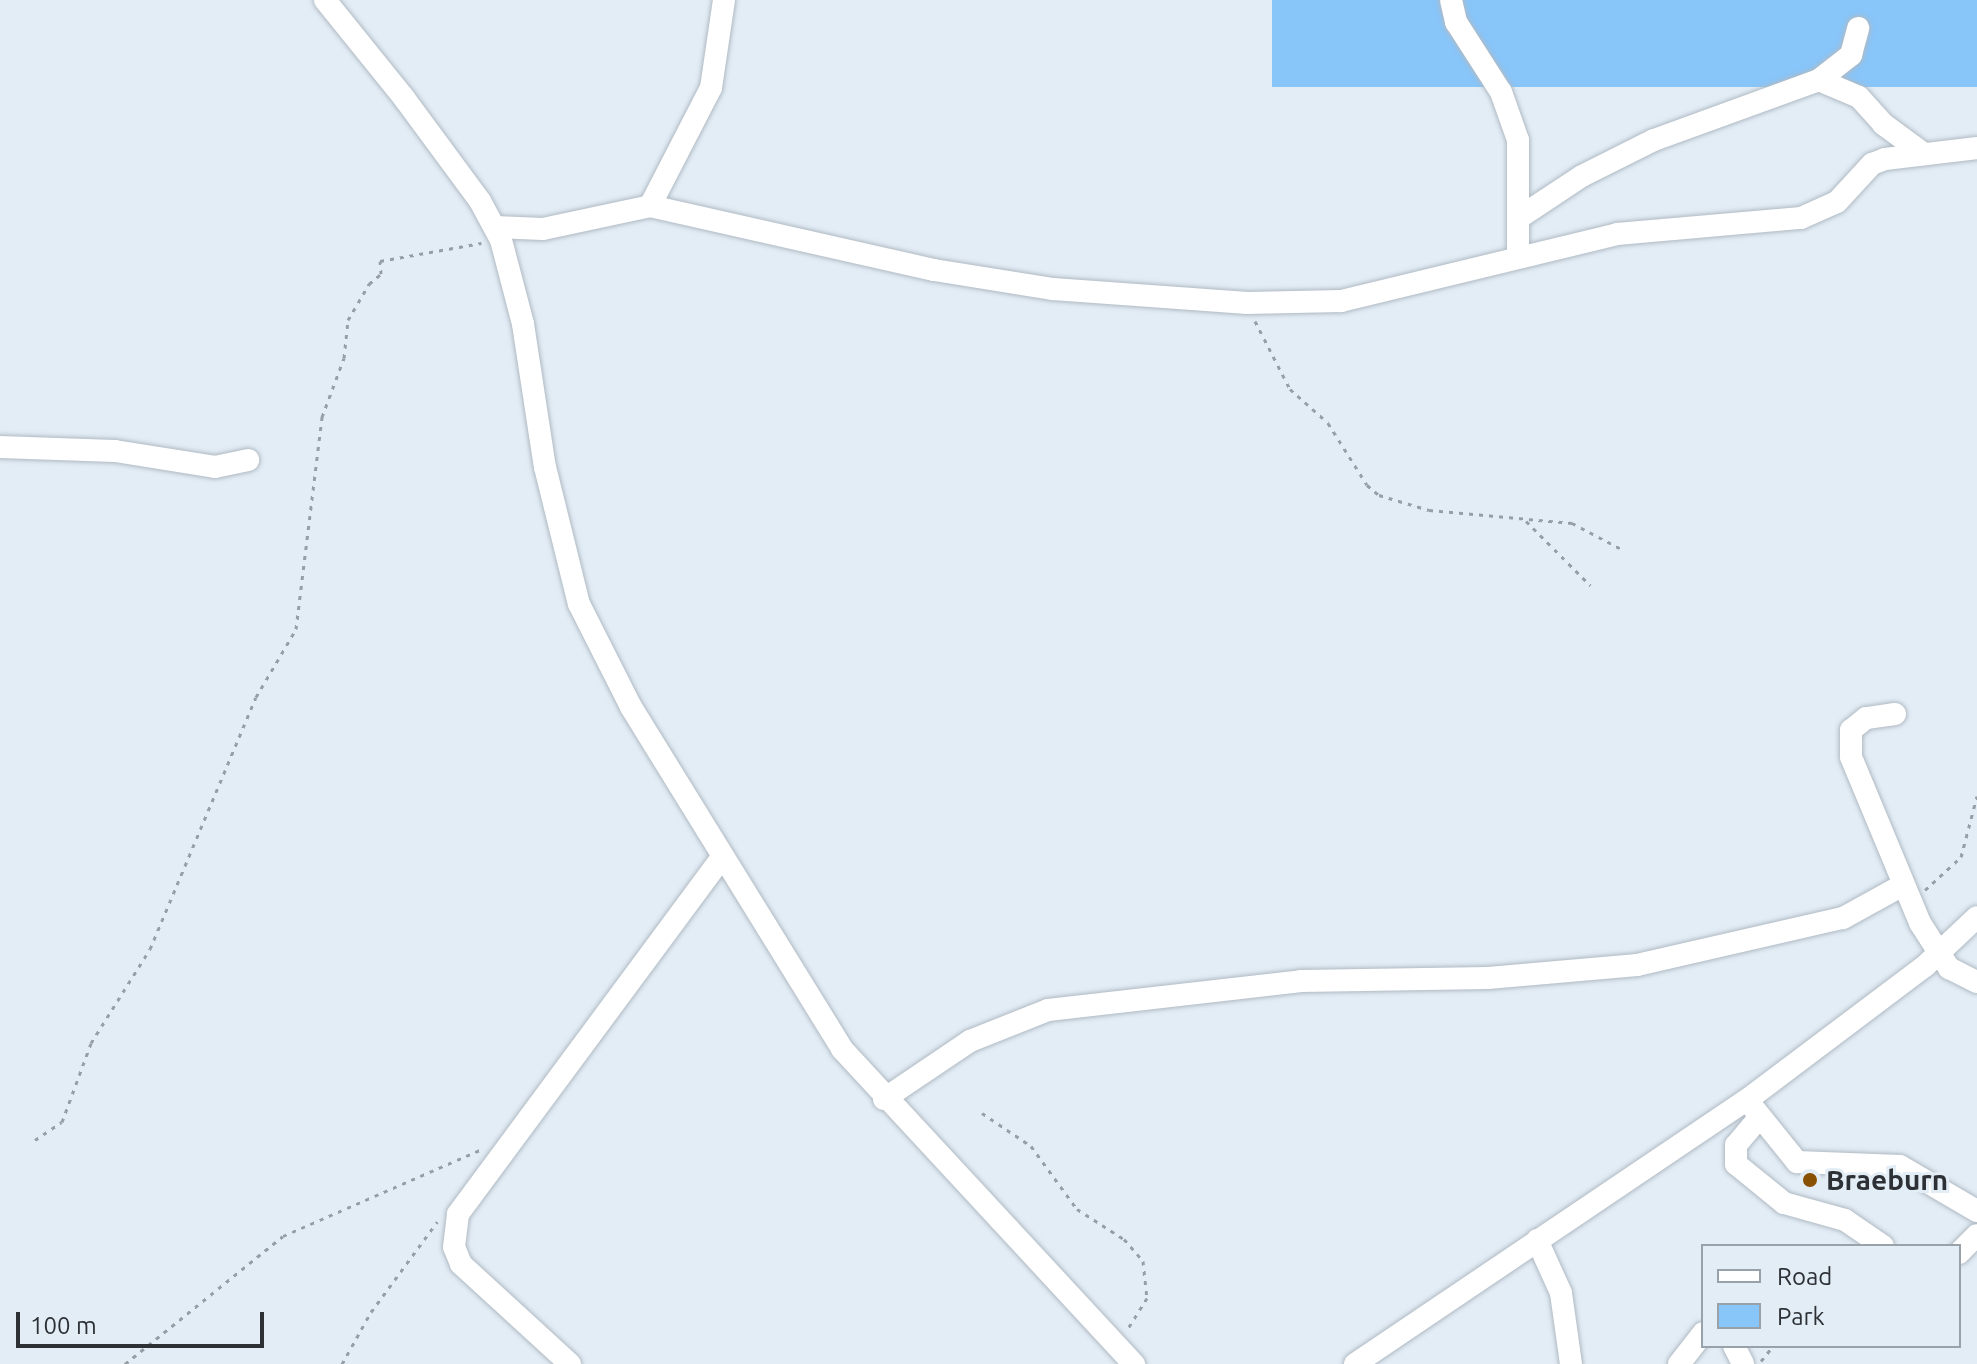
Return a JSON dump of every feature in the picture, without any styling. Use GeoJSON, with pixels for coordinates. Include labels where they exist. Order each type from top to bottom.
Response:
{"type":"FeatureCollection","features":[{"type":"Feature","properties":{"kind":"street"},"geometry":{"type":"LineString","coordinates":[[325,0],[404,98],[498,234],[523,324],[545,467],[579,604],[631,707],[805,994],[884,1099],[1122,1355]]}},
{"type":"Feature","properties":{"kind":"street"},"geometry":{"type":"LineString","coordinates":[[650,206],[711,88],[724,0]]}},
{"type":"Feature","properties":{"kind":"street"},"geometry":{"type":"LineString","coordinates":[[1451,0],[1456,22],[1510,109],[1518,140],[1518,256]]}},
{"type":"Feature","properties":{"kind":"street"},"geometry":{"type":"LineString","coordinates":[[1520,217],[1582,176],[1654,140],[1819,80],[1851,55],[1858,28]]}},
{"type":"Feature","properties":{"kind":"street"},"geometry":{"type":"LineString","coordinates":[[1819,80],[1859,97],[1883,124],[1924,154]]}},
{"type":"Feature","properties":{"kind":"street"},"geometry":{"type":"LineString","coordinates":[[498,234],[543,229],[650,206],[1023,284],[1247,303],[1366,297],[1518,256],[1617,234],[1801,218],[1837,202],[1872,164],[1977,148]]}},
{"type":"Feature","properties":{"kind":"street"},"geometry":{"type":"LineString","coordinates":[[0,447],[115,451],[215,467],[248,460]]}},
{"type":"Feature","properties":{"kind":"street"},"geometry":{"type":"LineString","coordinates":[[1895,714],[1866,718],[1850,738],[1851,757],[1906,894],[1937,954],[1949,968],[1977,982]]}},
{"type":"Feature","properties":{"kind":"street"},"geometry":{"type":"LineString","coordinates":[[570,1364],[461,1264],[454,1247],[458,1214],[722,857]]}},
{"type":"Feature","properties":{"kind":"street"},"geometry":{"type":"LineString","coordinates":[[884,1099],[970,1041],[1048,1010],[1301,981],[1502,977],[1637,965],[1843,918],[1906,894]]}},
{"type":"Feature","properties":{"kind":"street"},"geometry":{"type":"LineString","coordinates":[[1355,1364],[1537,1240],[1752,1110],[1977,917]]}},
{"type":"Feature","properties":{"kind":"street"},"geometry":{"type":"LineString","coordinates":[[1752,1110],[1797,1162],[1892,1164],[1977,1211]]}},
{"type":"Feature","properties":{"kind":"street"},"geometry":{"type":"LineString","coordinates":[[1752,1110],[1736,1145],[1736,1164],[1784,1203],[1845,1220],[1880,1244]]}},
{"type":"Feature","properties":{"kind":"street"},"geometry":{"type":"LineString","coordinates":[[1961,1251],[1977,1235]]}},
{"type":"Feature","properties":{"kind":"street"},"geometry":{"type":"LineString","coordinates":[[1537,1240],[1561,1293],[1571,1364]]}},
{"type":"Feature","properties":{"kind":"street"},"geometry":{"type":"LineString","coordinates":[[1679,1364],[1701,1336]]}},
{"type":"Feature","properties":{"kind":"path"},"geometry":{"type":"LineString","coordinates":[[35,1140],[62,1122],[91,1043],[150,949],[256,697],[296,629],[322,417],[344,358],[348,320],[369,284],[381,274],[380,261],[498,234]]}},
{"type":"Feature","properties":{"kind":"path"},"geometry":{"type":"LineString","coordinates":[[1247,303],[1272,363],[1290,389],[1328,423],[1355,468],[1379,495],[1429,510],[1572,523],[1625,551]]}},
{"type":"Feature","properties":{"kind":"path"},"geometry":{"type":"LineString","coordinates":[[1526,521],[1590,585]]}},
{"type":"Feature","properties":{"kind":"path"},"geometry":{"type":"LineString","coordinates":[[1906,894],[1957,864],[1977,796]]}},
{"type":"Feature","properties":{"kind":"path"},"geometry":{"type":"LineString","coordinates":[[982,1113],[1031,1146],[1077,1209],[1124,1239],[1143,1261],[1147,1298],[1122,1355]]}},
{"type":"Feature","properties":{"kind":"path"},"geometry":{"type":"LineString","coordinates":[[125,1364],[283,1236],[490,1145]]}},
{"type":"Feature","properties":{"kind":"path"},"geometry":{"type":"LineString","coordinates":[[342,1364],[371,1312],[440,1219]]}},
{"type":"Feature","properties":{"kind":"path"},"geometry":{"type":"LineString","coordinates":[[1759,1364],[1771,1348]]}},
{"type":"Feature","properties":{"kind":"green space"},"geometry":{"type":"Polygon","coordinates":[[[1272,0],[1977,0],[1977,87],[1272,87],[1272,0]]]}},
{"type":"Feature","properties":{"kind":"place","name":"Braeburn"},"geometry":{"type":"Point","coordinates":[1810,1180]}}]}
